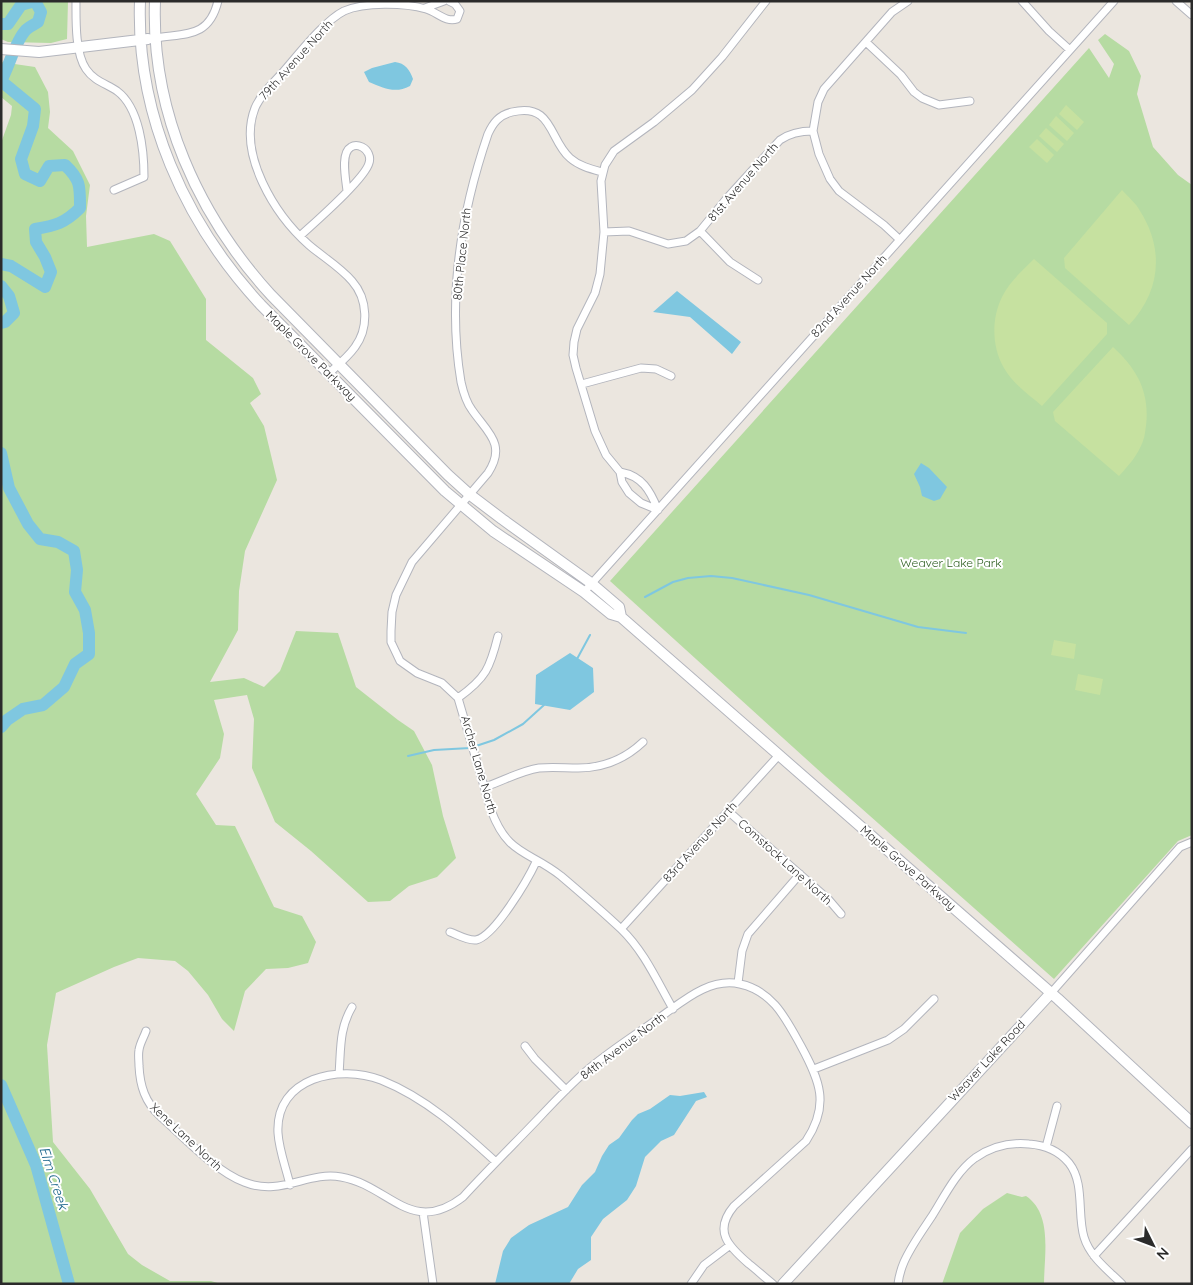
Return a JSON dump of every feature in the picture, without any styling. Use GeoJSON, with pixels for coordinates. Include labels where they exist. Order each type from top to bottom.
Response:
{"type":"FeatureCollection","features":[{"type":"Feature","properties":{"kind":"main road","name":"Maple Grove Parkway"},"geometry":{"type":"LineString","coordinates":[[140,1],[143,63],[147,90],[164,148],[189,206],[218,252],[241,283],[328,374],[460,505],[514,546],[584,592],[611,614],[621,617],[1051,993],[1192,1123]]}},
{"type":"Feature","properties":{"kind":"main road","name":"Maple Grove Parkway"},"geometry":{"type":"LineString","coordinates":[[155,1],[159,69],[169,116],[178,143],[202,199],[234,250],[252,274],[443,470],[469,494],[591,583],[618,607],[621,617]]}},
{"type":"Feature","properties":{"kind":"main road"},"geometry":{"type":"LineString","coordinates":[[1,49],[28,52],[79,48],[156,38]]}},
{"type":"Feature","properties":{"kind":"main road","name":"Weaver Lake Road"},"geometry":{"type":"LineString","coordinates":[[784,1284],[1051,993]]}},
{"type":"Feature","properties":{"kind":"street"},"geometry":{"type":"LineString","coordinates":[[76,1],[79,48],[82,62],[87,71],[99,81],[114,89],[126,100],[132,110],[144,149],[144,177],[114,190]]}},
{"type":"Feature","properties":{"kind":"street"},"geometry":{"type":"LineString","coordinates":[[156,38],[184,35],[201,30],[213,14],[218,1]]}},
{"type":"Feature","properties":{"kind":"street","name":"79th Avenue North"},"geometry":{"type":"LineString","coordinates":[[300,236],[279,211],[258,172],[251,148],[252,120],[262,96],[336,16],[350,8],[366,5],[421,6],[444,1]]}},
{"type":"Feature","properties":{"kind":"street","name":"79th Avenue North"},"geometry":{"type":"LineString","coordinates":[[421,6],[448,20],[457,19],[460,11],[455,4],[448,1]]}},
{"type":"Feature","properties":{"kind":"street"},"geometry":{"type":"LineString","coordinates":[[658,510],[641,503],[624,488],[620,472],[606,456],[599,443],[576,368],[574,342],[577,329],[599,282],[604,232],[601,188],[602,172],[614,151],[672,108],[711,71],[766,1]]}},
{"type":"Feature","properties":{"kind":"street"},"geometry":{"type":"LineString","coordinates":[[899,240],[884,225],[851,201],[834,185],[819,154],[813,131],[818,102],[824,89],[892,12],[908,1]]}},
{"type":"Feature","properties":{"kind":"street"},"geometry":{"type":"LineString","coordinates":[[1022,1],[1070,50]]}},
{"type":"Feature","properties":{"kind":"street","name":"82nd Avenue North"},"geometry":{"type":"LineString","coordinates":[[584,592],[1114,1]]}},
{"type":"Feature","properties":{"kind":"street"},"geometry":{"type":"LineString","coordinates":[[1176,1],[1192,15]]}},
{"type":"Feature","properties":{"kind":"street"},"geometry":{"type":"LineString","coordinates":[[866,42],[922,98],[939,105],[970,101]]}},
{"type":"Feature","properties":{"kind":"street","name":"80th Place North"},"geometry":{"type":"LineString","coordinates":[[460,505],[492,467],[496,450],[493,437],[470,408],[461,382],[456,310],[457,274],[465,212],[476,168],[488,134],[492,125],[499,117],[509,112],[529,110],[548,122],[570,158],[584,166],[602,172]]}},
{"type":"Feature","properties":{"kind":"street","name":"81st Avenue North"},"geometry":{"type":"LineString","coordinates":[[604,232],[629,232],[668,244],[686,241],[700,231],[727,198],[780,140],[796,132],[813,131]]}},
{"type":"Feature","properties":{"kind":"street"},"geometry":{"type":"LineString","coordinates":[[328,374],[355,348],[361,338],[364,326],[364,303],[354,282],[300,236],[346,191],[365,171],[370,158],[367,152],[357,146],[352,146],[344,156],[346,191]]}},
{"type":"Feature","properties":{"kind":"street"},"geometry":{"type":"LineString","coordinates":[[700,231],[730,262],[758,280]]}},
{"type":"Feature","properties":{"kind":"street"},"geometry":{"type":"LineString","coordinates":[[582,384],[641,368],[656,369],[671,376]]}},
{"type":"Feature","properties":{"kind":"street"},"geometry":{"type":"LineString","coordinates":[[620,472],[636,477],[643,482],[651,492],[658,510]]}},
{"type":"Feature","properties":{"kind":"street"},"geometry":{"type":"LineString","coordinates":[[460,505],[412,562],[396,595],[392,612],[391,642],[400,661],[417,673],[442,683],[458,698],[485,674],[498,636]]}},
{"type":"Feature","properties":{"kind":"street","name":"Archer Lane North"},"geometry":{"type":"LineString","coordinates":[[458,698],[496,823],[503,836],[536,862],[561,877],[634,942],[673,1009]]}},
{"type":"Feature","properties":{"kind":"street"},"geometry":{"type":"LineString","coordinates":[[485,787],[538,768],[592,768],[606,765],[628,755],[643,742]]}},
{"type":"Feature","properties":{"kind":"street","name":"83rd Avenue North"},"geometry":{"type":"LineString","coordinates":[[621,929],[779,755]]}},
{"type":"Feature","properties":{"kind":"street","name":"Comstock Lane North"},"geometry":{"type":"LineString","coordinates":[[728,811],[829,900],[841,914]]}},
{"type":"Feature","properties":{"kind":"street","name":"Weaver Lake Road"},"geometry":{"type":"LineString","coordinates":[[1051,993],[1180,847],[1192,842]]}},
{"type":"Feature","properties":{"kind":"street"},"geometry":{"type":"LineString","coordinates":[[450,932],[469,940],[482,938],[517,897],[536,862]]}},
{"type":"Feature","properties":{"kind":"street"},"geometry":{"type":"LineString","coordinates":[[773,1284],[730,1246],[724,1229],[728,1214],[734,1206],[797,1150],[814,1130],[818,1118],[821,1093],[814,1070],[777,1006],[759,991],[738,983],[742,951],[748,934],[800,874]]}},
{"type":"Feature","properties":{"kind":"street","name":"84th Avenue North"},"geometry":{"type":"LineString","coordinates":[[423,1212],[445,1209],[455,1203],[566,1090],[597,1062],[703,989],[726,983],[738,983]]}},
{"type":"Feature","properties":{"kind":"street"},"geometry":{"type":"LineString","coordinates":[[814,1070],[888,1040],[904,1029],[934,999]]}},
{"type":"Feature","properties":{"kind":"street"},"geometry":{"type":"LineString","coordinates":[[339,1074],[342,1030],[352,1007]]}},
{"type":"Feature","properties":{"kind":"street","name":"Xene Lane North"},"geometry":{"type":"LineString","coordinates":[[146,1031],[139,1050],[139,1076],[142,1088],[152,1109],[220,1169],[232,1177],[259,1187],[275,1188],[327,1176],[340,1177],[362,1184],[411,1210],[423,1212]]}},
{"type":"Feature","properties":{"kind":"street"},"geometry":{"type":"LineString","coordinates":[[525,1046],[535,1059],[566,1090]]}},
{"type":"Feature","properties":{"kind":"street"},"geometry":{"type":"LineString","coordinates":[[290,1185],[278,1133],[282,1108],[289,1096],[298,1087],[309,1080],[321,1076],[339,1074],[367,1076],[380,1080],[415,1097],[451,1122],[496,1162]]}},
{"type":"Feature","properties":{"kind":"street"},"geometry":{"type":"LineString","coordinates":[[1046,1147],[1056,1106]]}},
{"type":"Feature","properties":{"kind":"street"},"geometry":{"type":"LineString","coordinates":[[898,1284],[912,1246],[962,1170],[974,1159],[999,1146],[1012,1144],[1035,1144],[1046,1147],[1060,1155],[1073,1168],[1077,1177],[1084,1237],[1094,1256],[1122,1284]]}},
{"type":"Feature","properties":{"kind":"street"},"geometry":{"type":"LineString","coordinates":[[1094,1256],[1192,1149]]}},
{"type":"Feature","properties":{"kind":"street"},"geometry":{"type":"LineString","coordinates":[[423,1212],[433,1284]]}},
{"type":"Feature","properties":{"kind":"street"},"geometry":{"type":"LineString","coordinates":[[691,1284],[704,1265],[730,1246]]}},
{"type":"Feature","properties":{"kind":"green space"},"geometry":{"type":"Polygon","coordinates":[[[1,1],[68,1],[67,39],[51,43],[8,42],[1,39],[1,1]]]}},
{"type":"Feature","properties":{"kind":"green space","name":"Weaver Lake Park"},"geometry":{"type":"Polygon","coordinates":[[[1105,34],[1129,51],[1141,76],[1137,94],[1153,147],[1178,175],[1192,185],[1192,835],[1178,841],[1054,979],[826,777],[610,581],[1089,48],[1109,78],[1114,64],[1098,40],[1105,34]]]}},
{"type":"Feature","properties":{"kind":"green space"},"geometry":{"type":"Polygon","coordinates":[[[1,62],[35,67],[48,92],[50,112],[48,128],[73,151],[90,185],[86,216],[87,247],[154,234],[170,241],[206,299],[206,340],[253,378],[261,394],[250,403],[264,426],[277,480],[245,551],[239,591],[238,630],[210,682],[244,678],[264,687],[280,671],[296,631],[338,633],[356,687],[414,731],[432,765],[443,816],[456,858],[437,877],[409,886],[390,901],[368,902],[275,822],[252,768],[254,719],[247,695],[214,700],[224,734],[220,758],[196,794],[216,825],[235,826],[274,907],[302,916],[316,942],[308,963],[288,968],[266,969],[245,991],[234,1031],[222,1019],[208,995],[188,971],[175,961],[138,958],[56,993],[47,1045],[53,1142],[90,1189],[128,1254],[142,1265],[170,1281],[211,1281],[221,1284],[1,1284],[1,143],[11,115],[12,106],[1,97],[1,62]]]}},
{"type":"Feature","properties":{"kind":"green space"},"geometry":{"type":"Polygon","coordinates":[[[1066,105],[1084,122],[1077,130],[1059,114],[1066,105]]]}},
{"type":"Feature","properties":{"kind":"green space"},"geometry":{"type":"Polygon","coordinates":[[[1056,116],[1074,133],[1067,141],[1049,125],[1056,116]]]}},
{"type":"Feature","properties":{"kind":"green space"},"geometry":{"type":"Polygon","coordinates":[[[1046,128],[1064,144],[1057,152],[1039,136],[1046,128]]]}},
{"type":"Feature","properties":{"kind":"green space"},"geometry":{"type":"Polygon","coordinates":[[[1037,139],[1054,155],[1047,163],[1029,147],[1037,139]]]}},
{"type":"Feature","properties":{"kind":"green space"},"geometry":{"type":"Polygon","coordinates":[[[1122,190],[1136,205],[1148,226],[1156,256],[1153,285],[1147,299],[1129,325],[1065,268],[1064,258],[1122,190]]]}},
{"type":"Feature","properties":{"kind":"green space"},"geometry":{"type":"Polygon","coordinates":[[[1034,259],[1107,323],[1107,334],[1042,406],[1021,389],[1004,368],[997,352],[994,333],[998,306],[1002,297],[1012,281],[1034,259]]]}},
{"type":"Feature","properties":{"kind":"green space"},"geometry":{"type":"Polygon","coordinates":[[[1113,347],[1129,364],[1140,382],[1144,392],[1147,414],[1145,435],[1141,446],[1133,460],[1119,476],[1055,421],[1053,412],[1113,347]]]}},
{"type":"Feature","properties":{"kind":"green space"},"geometry":{"type":"Polygon","coordinates":[[[1054,640],[1076,644],[1074,659],[1051,655],[1054,640]]]}},
{"type":"Feature","properties":{"kind":"green space"},"geometry":{"type":"Polygon","coordinates":[[[1078,674],[1103,679],[1100,695],[1075,690],[1078,674]]]}},
{"type":"Feature","properties":{"kind":"green space"},"geometry":{"type":"Polygon","coordinates":[[[1007,1193],[1022,1197],[1026,1196],[1035,1204],[1040,1213],[1044,1224],[1045,1236],[1044,1284],[942,1284],[960,1233],[983,1209],[1007,1193]]]}},
{"type":"Feature","properties":{"kind":"water"},"geometry":{"type":"Polygon","coordinates":[[[395,62],[404,65],[409,70],[413,79],[410,86],[394,90],[369,82],[364,72],[395,62]]]}},
{"type":"Feature","properties":{"kind":"water"},"geometry":{"type":"Polygon","coordinates":[[[677,291],[741,342],[732,354],[690,317],[653,312],[677,291]]]}},
{"type":"Feature","properties":{"kind":"water"},"geometry":{"type":"Polygon","coordinates":[[[921,463],[929,468],[947,487],[940,499],[934,501],[922,496],[914,474],[921,463]]]}},
{"type":"Feature","properties":{"kind":"water"},"geometry":{"type":"Polygon","coordinates":[[[570,653],[593,668],[594,692],[570,710],[535,704],[536,675],[570,653]]]}},
{"type":"Feature","properties":{"kind":"water"},"geometry":{"type":"Polygon","coordinates":[[[704,1092],[707,1097],[696,1101],[674,1135],[661,1141],[645,1157],[636,1186],[627,1200],[603,1219],[591,1237],[591,1260],[578,1269],[569,1284],[495,1284],[503,1251],[511,1238],[529,1225],[568,1207],[582,1185],[595,1172],[609,1145],[619,1138],[638,1114],[650,1109],[670,1095],[680,1096],[704,1092]]]}},
{"type":"Feature","properties":{"kind":"waterway","name":"Elm Creek"},"geometry":{"type":"LineString","coordinates":[[1,24],[8,24],[21,5],[35,1]]}},
{"type":"Feature","properties":{"kind":"waterway","name":"Elm Creek"},"geometry":{"type":"LineString","coordinates":[[1,264],[11,266],[45,287],[51,272],[36,242],[35,229],[59,223],[80,208],[77,180],[65,165],[49,166],[40,181],[25,174],[21,159],[33,126],[35,109],[1,81],[21,36],[28,28],[38,22],[41,12],[35,1]]}},
{"type":"Feature","properties":{"kind":"waterway","name":"Elm Creek"},"geometry":{"type":"LineString","coordinates":[[1,286],[9,296],[14,313],[5,322],[1,323]]}},
{"type":"Feature","properties":{"kind":"waterway","name":"Elm Creek"},"geometry":{"type":"LineString","coordinates":[[1,453],[9,488],[28,524],[40,539],[58,542],[74,551],[77,570],[75,592],[85,610],[89,633],[89,654],[75,664],[64,687],[43,705],[23,709],[7,720],[1,727]]}},
{"type":"Feature","properties":{"kind":"waterway"},"geometry":{"type":"LineString","coordinates":[[645,597],[673,582],[688,578],[711,576],[732,578],[809,595],[918,627],[966,633]]}},
{"type":"Feature","properties":{"kind":"waterway"},"geometry":{"type":"LineString","coordinates":[[577,659],[590,635]]}},
{"type":"Feature","properties":{"kind":"waterway"},"geometry":{"type":"LineString","coordinates":[[408,756],[434,750],[470,748],[494,740],[523,724],[544,705]]}},
{"type":"Feature","properties":{"kind":"waterway","name":"Elm Creek"},"geometry":{"type":"LineString","coordinates":[[1,1085],[36,1165],[69,1284]]}}]}
